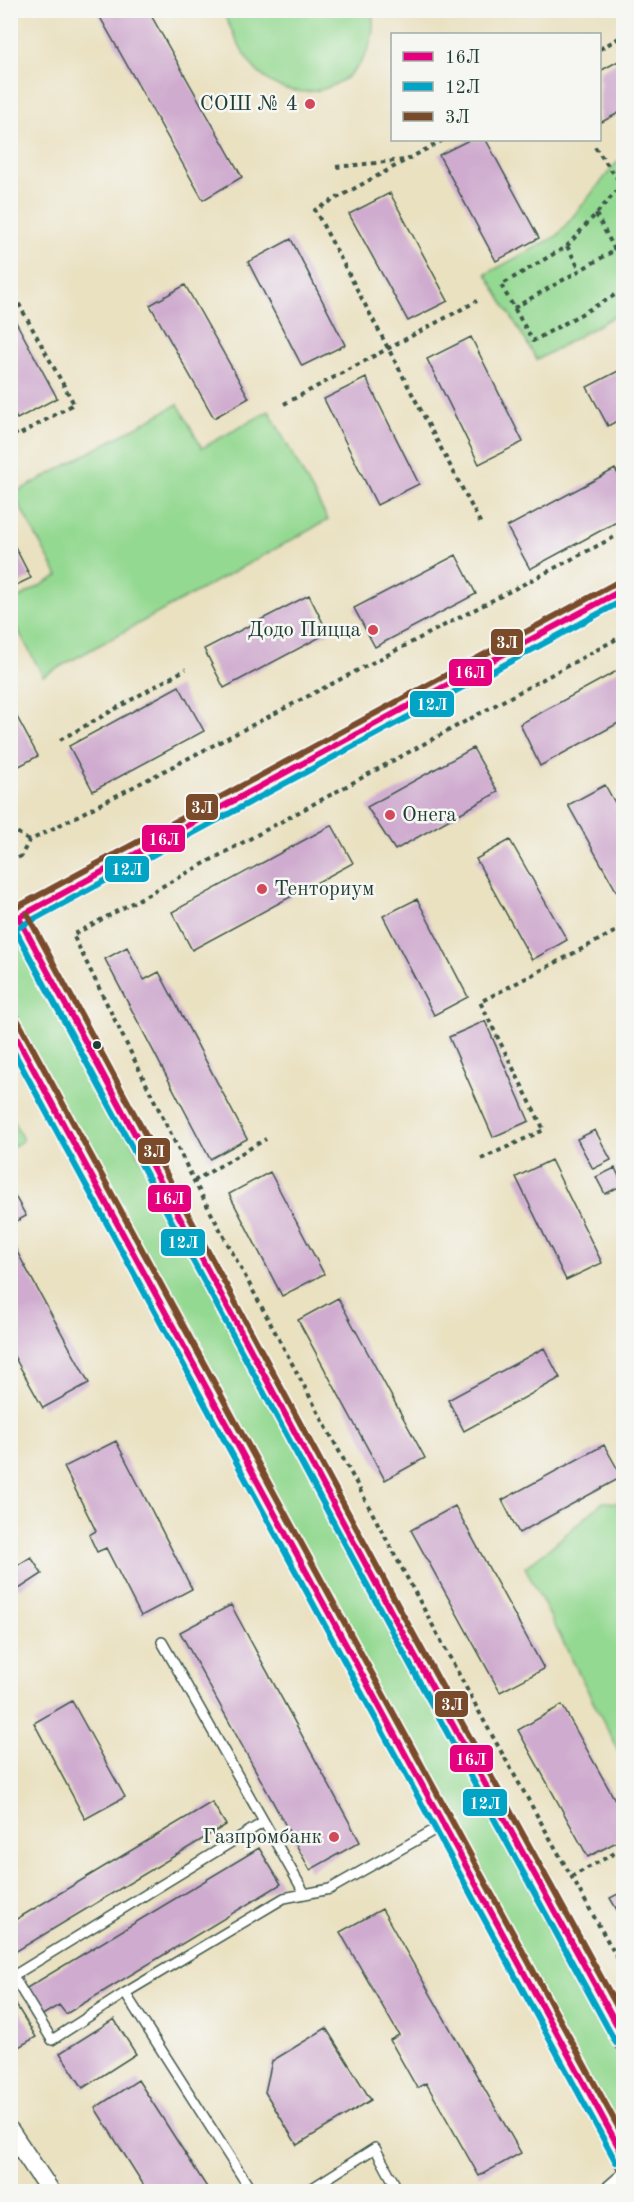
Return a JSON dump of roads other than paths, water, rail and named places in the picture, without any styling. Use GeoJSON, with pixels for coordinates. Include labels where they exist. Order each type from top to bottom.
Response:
{"type":"FeatureCollection","features":[{"type":"Feature","properties":{"kind":"street"},"geometry":{"type":"LineString","coordinates":[[624,589],[15,920],[456,1735],[624,2039]]}},
{"type":"Feature","properties":{"kind":"street"},"geometry":{"type":"LineString","coordinates":[[10,1025],[624,2158]]}},
{"type":"Feature","properties":{"kind":"street"},"geometry":{"type":"LineString","coordinates":[[10,2131],[51,2192]]}},
{"type":"Feature","properties":{"kind":"street"},"geometry":{"type":"LineString","coordinates":[[608,2192],[624,2178]]}},
{"type":"Feature","properties":{"kind":"lane"},"geometry":{"type":"LineString","coordinates":[[162,1642],[305,1894]]}},
{"type":"Feature","properties":{"kind":"lane"},"geometry":{"type":"LineString","coordinates":[[264,1822],[13,1976],[52,2040],[125,1993],[284,1898],[330,1889],[443,1825]]}},
{"type":"Feature","properties":{"kind":"lane"},"geometry":{"type":"LineString","coordinates":[[125,1993],[252,2192]]}},
{"type":"Feature","properties":{"kind":"lane"},"geometry":{"type":"LineString","coordinates":[[306,2192],[375,2148],[399,2192]]}},
{"type":"Feature","properties":{"kind":"place","name":"СОШ № 4"},"geometry":{"type":"Point","coordinates":[310,104]}},
{"type":"Feature","properties":{"kind":"place","name":"Додо Пицца"},"geometry":{"type":"Point","coordinates":[373,630]}},
{"type":"Feature","properties":{"kind":"place","name":"Онега"},"geometry":{"type":"Point","coordinates":[390,815]}},
{"type":"Feature","properties":{"kind":"place","name":"Тенториум"},"geometry":{"type":"Point","coordinates":[262,889]}},
{"type":"Feature","properties":{"kind":"place","name":"Газпромбанк"},"geometry":{"type":"Point","coordinates":[334,1837]}}]}
